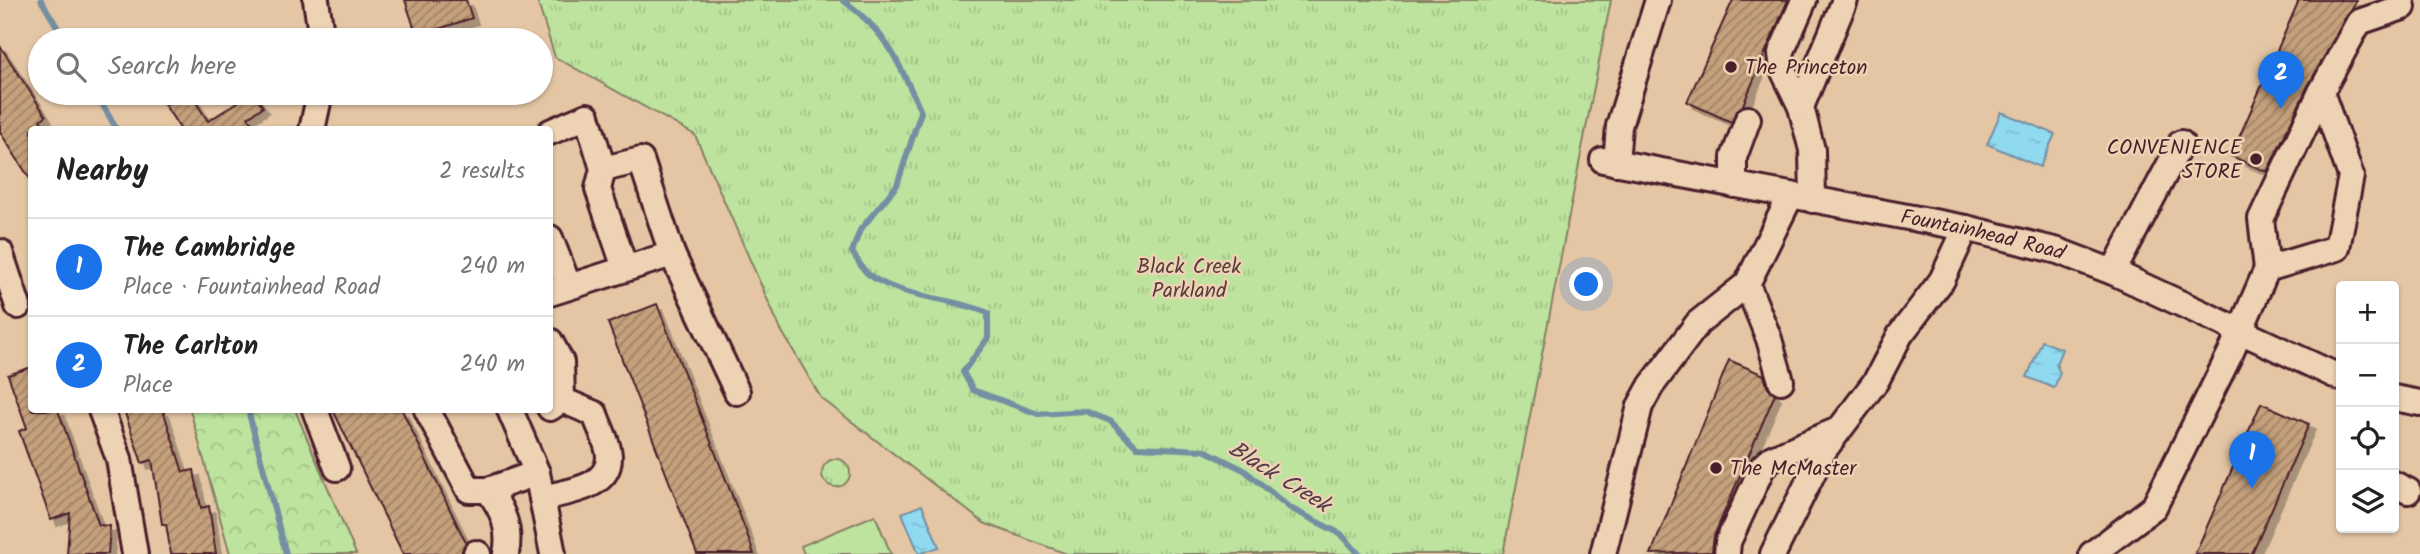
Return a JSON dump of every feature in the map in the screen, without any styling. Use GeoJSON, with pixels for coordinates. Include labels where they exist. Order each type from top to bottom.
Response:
{"type":"FeatureCollection","features":[{"type":"Feature","properties":{"kind":"street"},"geometry":{"type":"LineString","coordinates":[[316,0],[320,28]]}},
{"type":"Feature","properties":{"kind":"street","name":"Fountainhead Road"},"geometry":{"type":"LineString","coordinates":[[1658,0],[1609,161],[1966,228],[2058,251],[2113,272],[2336,376]]}},
{"type":"Feature","properties":{"kind":"street"},"geometry":{"type":"LineString","coordinates":[[1603,554],[1640,406],[1651,386],[1698,323],[1747,285],[1802,197],[1812,150],[1801,107],[1783,70],[1781,53],[1804,0]]}},
{"type":"Feature","properties":{"kind":"street"},"geometry":{"type":"LineString","coordinates":[[1801,107],[1845,0]]}},
{"type":"Feature","properties":{"kind":"street"},"geometry":{"type":"LineString","coordinates":[[2092,554],[2154,507],[2231,352],[2267,269],[2261,219],[2321,92],[2359,22],[2403,7]]}},
{"type":"Feature","properties":{"kind":"street"},"geometry":{"type":"LineString","coordinates":[[2267,269],[2336,248],[2351,176],[2321,92]]}},
{"type":"Feature","properties":{"kind":"street"},"geometry":{"type":"LineString","coordinates":[[313,126],[317,105]]}},
{"type":"Feature","properties":{"kind":"street"},"geometry":{"type":"LineString","coordinates":[[553,131],[587,117],[603,169],[598,189],[625,268]]}},
{"type":"Feature","properties":{"kind":"street"},"geometry":{"type":"LineString","coordinates":[[1734,184],[1734,157],[1748,119]]}},
{"type":"Feature","properties":{"kind":"street"},"geometry":{"type":"LineString","coordinates":[[2113,272],[2181,143]]}},
{"type":"Feature","properties":{"kind":"street"},"geometry":{"type":"LineString","coordinates":[[603,169],[641,160],[672,254],[737,392]]}},
{"type":"Feature","properties":{"kind":"street"},"geometry":{"type":"LineString","coordinates":[[1773,554],[1824,450],[1875,381],[1906,326],[1942,280],[1966,228]]}},
{"type":"Feature","properties":{"kind":"street"},"geometry":{"type":"LineString","coordinates":[[0,252],[17,307]]}},
{"type":"Feature","properties":{"kind":"street"},"geometry":{"type":"LineString","coordinates":[[553,255],[559,290],[672,254]]}},
{"type":"Feature","properties":{"kind":"street"},"geometry":{"type":"LineString","coordinates":[[1747,285],[1769,339],[1781,382]]}},
{"type":"Feature","properties":{"kind":"street"},"geometry":{"type":"LineString","coordinates":[[542,498],[591,486],[603,474],[609,458],[595,414],[553,406],[561,362],[553,347]]}},
{"type":"Feature","properties":{"kind":"street"},"geometry":{"type":"LineString","coordinates":[[2399,399],[2420,403]]}},
{"type":"Feature","properties":{"kind":"street"},"geometry":{"type":"LineString","coordinates":[[103,413],[122,469],[135,554]]}},
{"type":"Feature","properties":{"kind":"street"},"geometry":{"type":"LineString","coordinates":[[315,413],[337,468]]}},
{"type":"Feature","properties":{"kind":"street"},"geometry":{"type":"LineString","coordinates":[[429,413],[469,490],[488,490],[537,473]]}},
{"type":"Feature","properties":{"kind":"street"},"geometry":{"type":"LineString","coordinates":[[514,417],[537,473],[553,554]]}},
{"type":"Feature","properties":{"kind":"street"},"geometry":{"type":"LineString","coordinates":[[1727,554],[1728,542],[1763,466],[1772,458],[1838,430]]}},
{"type":"Feature","properties":{"kind":"street"},"geometry":{"type":"LineString","coordinates":[[488,490],[499,505],[509,533],[506,554]]}},
{"type":"Feature","properties":{"kind":"green space","name":"Black Creek Parkland"},"geometry":{"type":"Polygon","coordinates":[[[537,0],[1611,0],[1503,554],[1067,554],[984,523],[821,398],[780,328],[695,135],[555,57],[553,28],[546,28],[537,0]]]}},
{"type":"Feature","properties":{"kind":"green space"},"geometry":{"type":"Polygon","coordinates":[[[191,413],[296,413],[356,554],[230,554],[191,413]]]}},
{"type":"Feature","properties":{"kind":"green space"},"geometry":{"type":"Polygon","coordinates":[[[836,459],[846,463],[850,473],[846,483],[836,487],[826,483],[822,473],[826,463],[836,459]]]}},
{"type":"Feature","properties":{"kind":"green space"},"geometry":{"type":"Polygon","coordinates":[[[875,515],[891,554],[804,554],[801,546],[875,515]]]}},
{"type":"Feature","properties":{"kind":"water"},"geometry":{"type":"Polygon","coordinates":[[[2001,112],[2055,134],[2040,167],[1987,144],[2001,112]]]}},
{"type":"Feature","properties":{"kind":"water"},"geometry":{"type":"Polygon","coordinates":[[[2042,341],[2062,349],[2056,364],[2060,373],[2054,388],[2027,377],[2042,341]]]}},
{"type":"Feature","properties":{"kind":"water"},"geometry":{"type":"Polygon","coordinates":[[[922,505],[939,547],[919,554],[902,513],[922,505]]]}},
{"type":"Feature","properties":{"kind":"building"},"geometry":{"type":"Polygon","coordinates":[[[405,0],[466,0],[472,18],[441,28],[414,28],[405,0]]]}},
{"type":"Feature","properties":{"kind":"building","name":"The Princeton"},"geometry":{"type":"Polygon","coordinates":[[[1733,0],[1788,0],[1743,105],[1731,122],[1687,102],[1733,0]]]}},
{"type":"Feature","properties":{"kind":"building"},"geometry":{"type":"Polygon","coordinates":[[[2299,0],[2357,0],[2308,86],[2267,172],[2231,156],[2299,0]]]}},
{"type":"Feature","properties":{"kind":"building"},"geometry":{"type":"Polygon","coordinates":[[[0,46],[28,89],[28,105],[39,105],[46,116],[40,120],[44,126],[28,126],[28,176],[0,132],[0,46]]]}},
{"type":"Feature","properties":{"kind":"building"},"geometry":{"type":"Polygon","coordinates":[[[165,105],[198,105],[208,121],[233,105],[263,107],[248,117],[254,126],[178,126],[165,105]]]}},
{"type":"Feature","properties":{"kind":"building"},"geometry":{"type":"Polygon","coordinates":[[[657,304],[754,554],[697,554],[608,323],[657,304]]]}},
{"type":"Feature","properties":{"kind":"building","name":"The McMaster"},"geometry":{"type":"Polygon","coordinates":[[[1729,360],[1764,375],[1767,386],[1775,394],[1714,536],[1712,552],[1651,554],[1729,360]]]}},
{"type":"Feature","properties":{"kind":"building"},"geometry":{"type":"Polygon","coordinates":[[[28,368],[28,413],[59,413],[99,525],[110,526],[108,554],[67,554],[70,513],[51,520],[19,431],[27,428],[8,375],[28,368]]]}},
{"type":"Feature","properties":{"kind":"building"},"geometry":{"type":"Polygon","coordinates":[[[2261,403],[2309,424],[2252,554],[2195,554],[2261,403]]]}},
{"type":"Feature","properties":{"kind":"building"},"geometry":{"type":"Polygon","coordinates":[[[125,413],[164,413],[183,472],[194,470],[201,508],[209,506],[216,554],[171,554],[166,524],[162,524],[152,460],[142,463],[125,413]]]}},
{"type":"Feature","properties":{"kind":"building"},"geometry":{"type":"Polygon","coordinates":[[[334,413],[403,413],[466,543],[461,554],[403,554],[334,413]]]}},
{"type":"Feature","properties":{"kind":"waterway"},"geometry":{"type":"LineString","coordinates":[[41,0],[58,28]]}},
{"type":"Feature","properties":{"kind":"waterway","name":"Black Creek"},"geometry":{"type":"LineString","coordinates":[[843,0],[871,24],[891,50],[921,112],[897,185],[860,230],[852,252],[866,272],[881,282],[910,293],[988,313],[988,338],[963,372],[973,390],[1038,414],[1085,411],[1110,421],[1137,447],[1204,450],[1244,470],[1290,508],[1341,534],[1359,554]]}},
{"type":"Feature","properties":{"kind":"waterway"},"geometry":{"type":"LineString","coordinates":[[103,105],[115,126]]}},
{"type":"Feature","properties":{"kind":"waterway"},"geometry":{"type":"LineString","coordinates":[[249,413],[286,554]]}},
{"type":"Feature","properties":{"kind":"place","name":"The Princeton"},"geometry":{"type":"Point","coordinates":[1731,67]}},
{"type":"Feature","properties":{"kind":"place","name":"The Carlton"},"geometry":{"type":"Point","coordinates":[2281,109]}},
{"type":"Feature","properties":{"kind":"place","name":"CONVENIENCE STORE"},"geometry":{"type":"Point","coordinates":[2256,159]}},
{"type":"Feature","properties":{"kind":"place","name":"The McMaster"},"geometry":{"type":"Point","coordinates":[1716,468]}},
{"type":"Feature","properties":{"kind":"place","name":"The Cambridge"},"geometry":{"type":"Point","coordinates":[2252,489]}}]}
